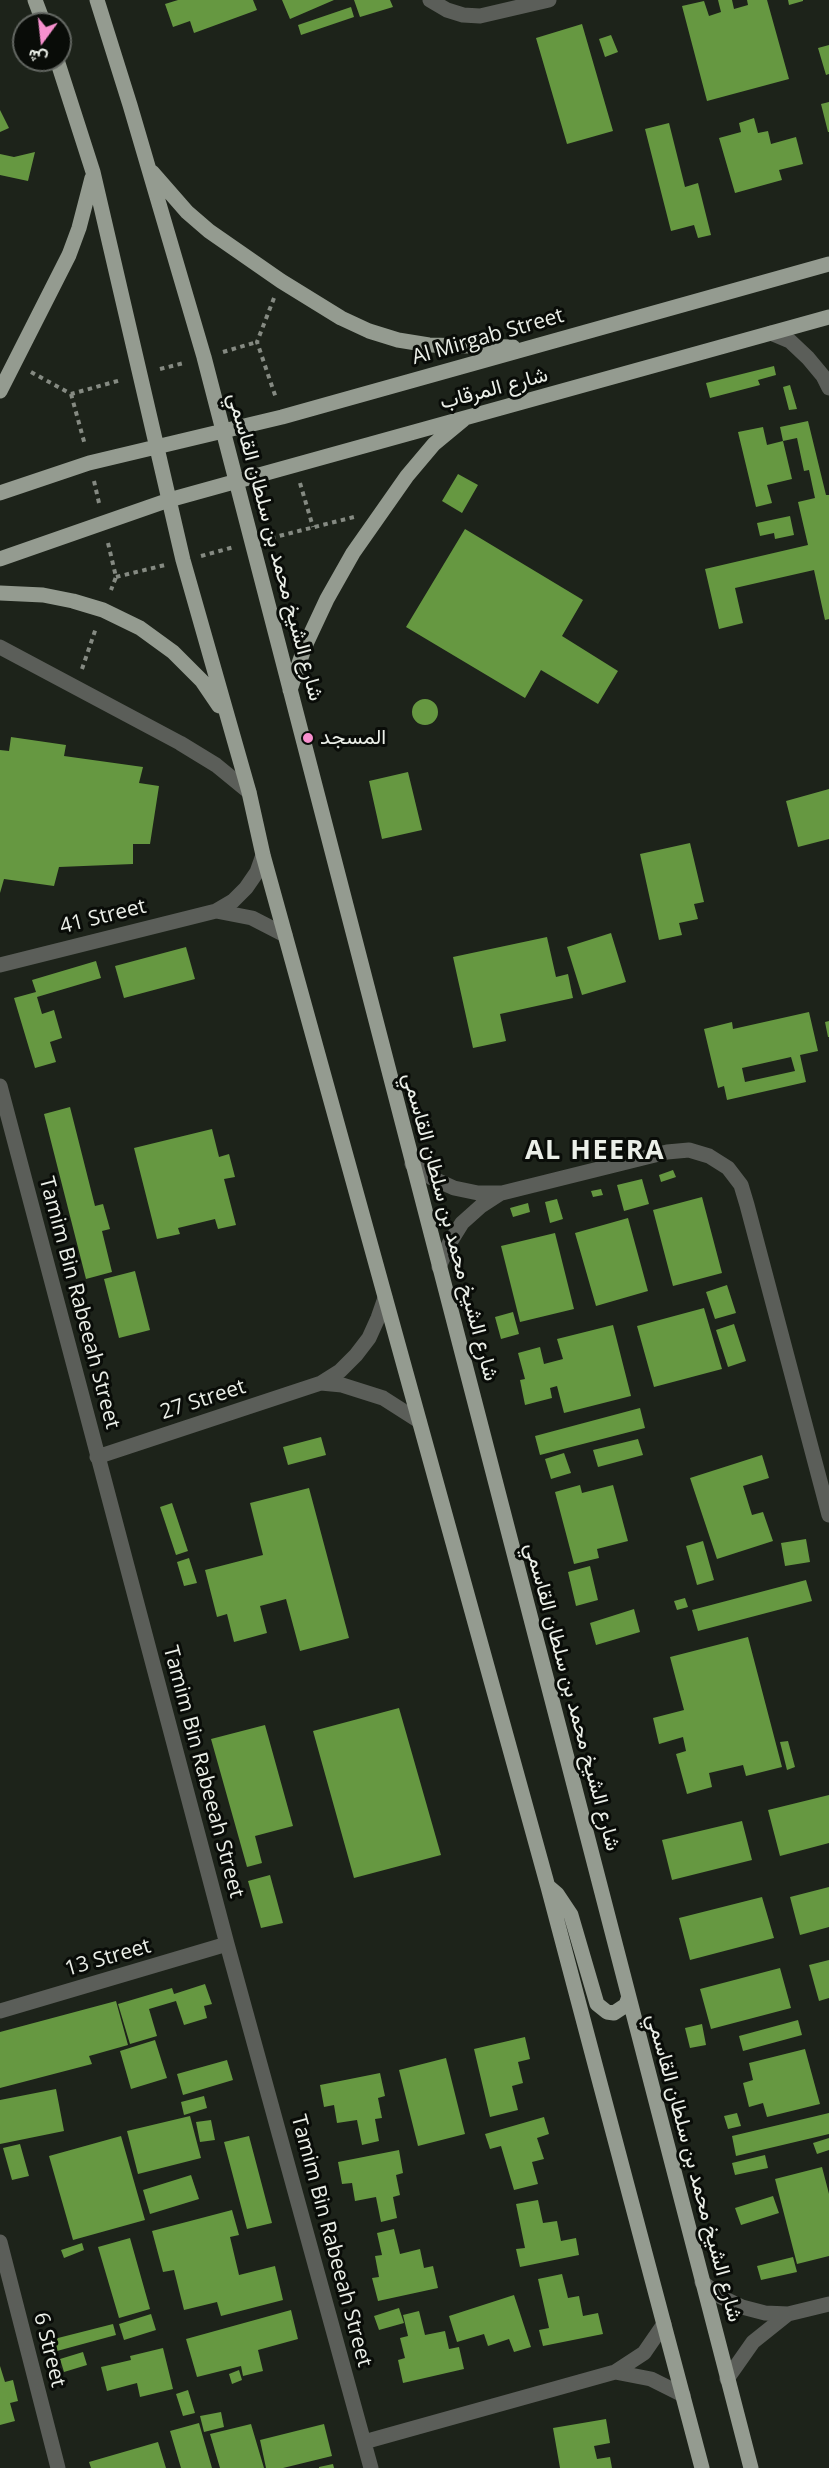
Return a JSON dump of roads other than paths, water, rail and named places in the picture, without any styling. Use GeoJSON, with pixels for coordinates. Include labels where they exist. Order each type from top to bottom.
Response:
{"type":"FeatureCollection","features":[{"type":"Feature","properties":{"kind":"main road","name":"شارع الشيخ محمد بن سلطان القاسمي"},"geometry":{"type":"LineString","coordinates":[[97,0],[204,357],[751,2468]]}},
{"type":"Feature","properties":{"kind":"main road"},"geometry":{"type":"LineString","coordinates":[[61,72],[93,172],[183,560],[225,715],[249,792],[263,855],[548,1887],[702,2468]]}},
{"type":"Feature","properties":{"kind":"main road"},"geometry":{"type":"LineString","coordinates":[[149,169],[187,212],[209,231],[341,318],[369,331],[398,340],[429,345],[528,348]]}},
{"type":"Feature","properties":{"kind":"main road"},"geometry":{"type":"LineString","coordinates":[[0,392],[69,255],[79,228],[93,172]]}},
{"type":"Feature","properties":{"kind":"main road","name":"Al Mirgab Street"},"geometry":{"type":"LineString","coordinates":[[0,493],[89,463],[293,414],[829,264]]}},
{"type":"Feature","properties":{"kind":"main road","name":"شارع المرقاب"},"geometry":{"type":"LineString","coordinates":[[0,559],[169,500],[829,317]]}},
{"type":"Feature","properties":{"kind":"main road"},"geometry":{"type":"LineString","coordinates":[[290,690],[305,646],[327,598],[353,553],[406,476],[434,444],[466,417]]}},
{"type":"Feature","properties":{"kind":"main road"},"geometry":{"type":"LineString","coordinates":[[0,593],[43,595],[73,601],[103,610],[140,628],[173,652],[202,681],[225,715]]}},
{"type":"Feature","properties":{"kind":"main road"},"geometry":{"type":"LineString","coordinates":[[548,1887],[557,1894],[571,1915],[597,2004],[607,2012],[614,2013],[626,2005],[628,1999]]}},
{"type":"Feature","properties":{"kind":"street"},"geometry":{"type":"LineString","coordinates":[[430,0],[447,10],[463,15],[480,16],[549,0]]}},
{"type":"Feature","properties":{"kind":"street"},"geometry":{"type":"LineString","coordinates":[[771,333],[790,341],[808,358],[823,376],[829,388]]}},
{"type":"Feature","properties":{"kind":"street"},"geometry":{"type":"LineString","coordinates":[[0,646],[180,743],[216,765],[249,792]]}},
{"type":"Feature","properties":{"kind":"street","name":"41 Street"},"geometry":{"type":"LineString","coordinates":[[0,965],[216,911],[246,888],[257,872],[263,855]]}},
{"type":"Feature","properties":{"kind":"street","name":"41 Street"},"geometry":{"type":"LineString","coordinates":[[216,911],[252,918],[285,934]]}},
{"type":"Feature","properties":{"kind":"street","name":"Tamim Bin Rabeeah Street"},"geometry":{"type":"LineString","coordinates":[[1,1092],[227,1944],[371,2468]]}},
{"type":"Feature","properties":{"kind":"street"},"geometry":{"type":"LineString","coordinates":[[412,1164],[432,1178],[454,1188],[478,1193],[502,1193],[667,1152],[689,1150],[710,1156],[728,1168],[741,1185],[829,1515]]}},
{"type":"Feature","properties":{"kind":"street"},"geometry":{"type":"LineString","coordinates":[[439,1267],[462,1223],[481,1206],[502,1193]]}},
{"type":"Feature","properties":{"kind":"street","name":"27 Street"},"geometry":{"type":"LineString","coordinates":[[97,1457],[321,1383],[340,1371],[362,1347],[378,1318],[385,1298]]}},
{"type":"Feature","properties":{"kind":"street","name":"27 Street"},"geometry":{"type":"LineString","coordinates":[[321,1383],[342,1385],[383,1398],[418,1421]]}},
{"type":"Feature","properties":{"kind":"street","name":"13 Street"},"geometry":{"type":"LineString","coordinates":[[0,2011],[227,1944]]}},
{"type":"Feature","properties":{"kind":"street","name":"6 Street"},"geometry":{"type":"LineString","coordinates":[[0,2242],[58,2468]]}},
{"type":"Feature","properties":{"kind":"street"},"geometry":{"type":"LineString","coordinates":[[702,2282],[721,2296],[742,2307],[765,2313],[788,2314],[829,2304]]}},
{"type":"Feature","properties":{"kind":"street"},"geometry":{"type":"LineString","coordinates":[[727,2379],[753,2342],[788,2314]]}},
{"type":"Feature","properties":{"kind":"street"},"geometry":{"type":"LineString","coordinates":[[364,2442],[615,2372],[644,2353],[664,2324]]}},
{"type":"Feature","properties":{"kind":"street"},"geometry":{"type":"LineString","coordinates":[[615,2372],[651,2379],[683,2396]]}},
{"type":"Feature","properties":{"kind":"place","name":"المسجد"},"geometry":{"type":"Point","coordinates":[308,738]}},
{"type":"Feature","properties":{"kind":"district","name":"AL HEERA"},"geometry":{"type":"Point","coordinates":[595,1151]}}]}
